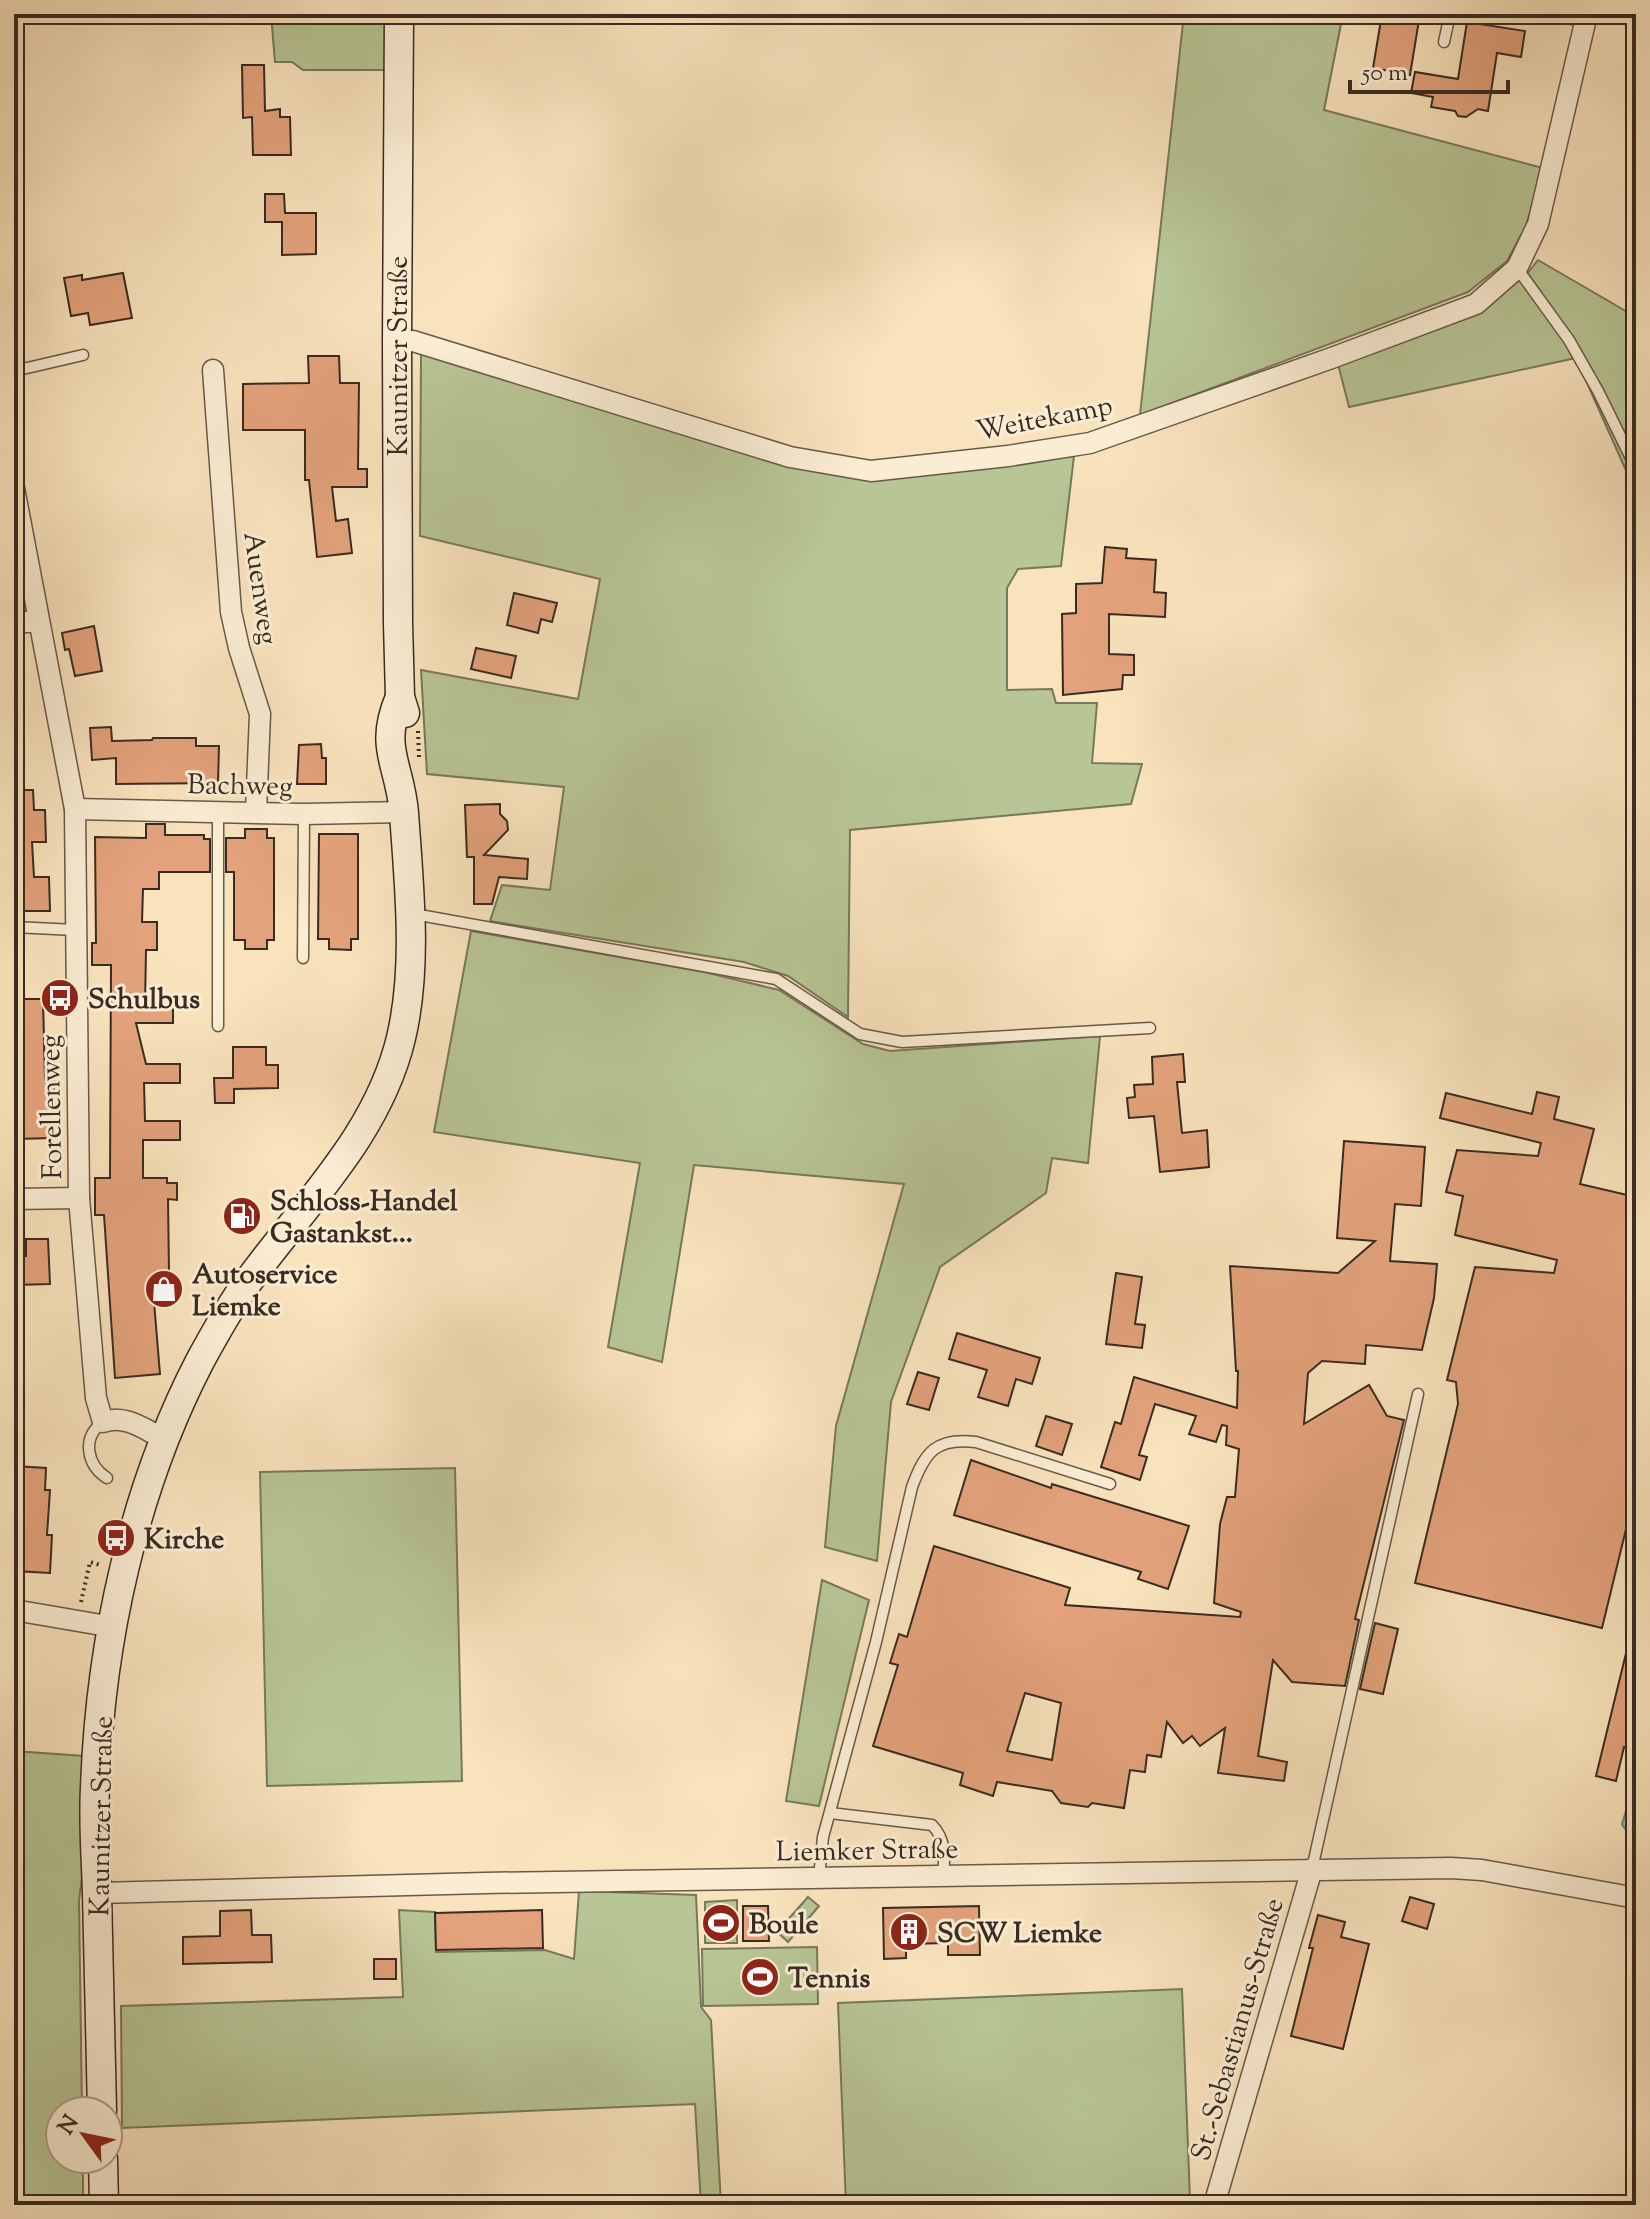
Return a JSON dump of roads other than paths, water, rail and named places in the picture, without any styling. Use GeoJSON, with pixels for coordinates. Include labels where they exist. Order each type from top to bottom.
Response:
{"type":"FeatureCollection","features":[{"type":"Feature","properties":{"kind":"street","name":"Kaunitzer Straße"},"geometry":{"type":"LineString","coordinates":[[102,2095],[94,1791],[99,1720],[113,1627],[137,1525],[164,1439],[200,1361],[241,1291],[351,1149],[378,1103],[400,1038],[409,978],[409,916],[400,781],[408,758],[407,720],[400,697],[397,342],[399,14]]}},
{"type":"Feature","properties":{"kind":"street","name":"Weitekamp"},"geometry":{"type":"LineString","coordinates":[[397,342],[413,341],[790,457],[871,471],[1008,456],[1090,443],[1476,304],[1517,268],[1538,224],[1587,18]]}},
{"type":"Feature","properties":{"kind":"street","name":"Auenweg"},"geometry":{"type":"LineString","coordinates":[[213,370],[231,612],[260,714],[256,812]]}},
{"type":"Feature","properties":{"kind":"street","name":"Forellenweg"},"geometry":{"type":"LineString","coordinates":[[14,488],[75,809],[79,1198],[96,1398],[103,1422]]}},
{"type":"Feature","properties":{"kind":"street"},"geometry":{"type":"LineString","coordinates":[[14,622],[38,622]]}},
{"type":"Feature","properties":{"kind":"street","name":"Bachweg"},"geometry":{"type":"LineString","coordinates":[[75,809],[304,814],[404,812]]}},
{"type":"Feature","properties":{"kind":"street"},"geometry":{"type":"LineString","coordinates":[[14,1199],[79,1198]]}},
{"type":"Feature","properties":{"kind":"street"},"geometry":{"type":"LineString","coordinates":[[103,1422],[123,1419],[164,1439]]}},
{"type":"Feature","properties":{"kind":"street"},"geometry":{"type":"LineString","coordinates":[[14,1610],[113,1627]]}},
{"type":"Feature","properties":{"kind":"street","name":"Liemker Straße"},"geometry":{"type":"LineString","coordinates":[[97,1893],[1451,1868],[1482,1870],[1636,1898]]}},
{"type":"Feature","properties":{"kind":"street","name":"St.-Sebastianus-Straße"},"geometry":{"type":"LineString","coordinates":[[1214,2205],[1312,1869]]}},
{"type":"Feature","properties":{"kind":"street"},"geometry":{"type":"LineString","coordinates":[[103,2175],[104,2205]]}},
{"type":"Feature","properties":{"kind":"lane"},"geometry":{"type":"LineString","coordinates":[[1444,42],[1450,14]]}},
{"type":"Feature","properties":{"kind":"lane"},"geometry":{"type":"LineString","coordinates":[[1541,14],[1587,18]]}},
{"type":"Feature","properties":{"kind":"lane"},"geometry":{"type":"LineString","coordinates":[[1517,268],[1569,340],[1636,468]]}},
{"type":"Feature","properties":{"kind":"lane"},"geometry":{"type":"LineString","coordinates":[[14,371],[83,355]]}},
{"type":"Feature","properties":{"kind":"lane"},"geometry":{"type":"LineString","coordinates":[[218,811],[218,1026]]}},
{"type":"Feature","properties":{"kind":"lane"},"geometry":{"type":"LineString","coordinates":[[303,958],[304,814]]}},
{"type":"Feature","properties":{"kind":"lane"},"geometry":{"type":"LineString","coordinates":[[409,916],[425,916],[776,979],[860,1034],[902,1042],[1150,1028]]}},
{"type":"Feature","properties":{"kind":"lane"},"geometry":{"type":"LineString","coordinates":[[14,927],[75,930]]}},
{"type":"Feature","properties":{"kind":"lane"},"geometry":{"type":"LineString","coordinates":[[1312,1869],[1418,1394]]}},
{"type":"Feature","properties":{"kind":"lane"},"geometry":{"type":"LineString","coordinates":[[103,1422],[92,1434],[89,1454],[92,1464],[107,1478]]}},
{"type":"Feature","properties":{"kind":"lane"},"geometry":{"type":"LineString","coordinates":[[819,1878],[820,1853],[876,1642],[912,1487],[929,1453],[955,1439],[976,1442],[1110,1484]]}},
{"type":"Feature","properties":{"kind":"lane"},"geometry":{"type":"LineString","coordinates":[[830,1813],[932,1825],[941,1834],[945,1855],[943,1876]]}},
{"type":"Feature","properties":{"kind":"place","name":"Schulbus"},"geometry":{"type":"Point","coordinates":[60,998]}},
{"type":"Feature","properties":{"kind":"place","name":"Schloss-Handel Gastankst..."},"geometry":{"type":"Point","coordinates":[242,1216]}},
{"type":"Feature","properties":{"kind":"place","name":"Autoservice Liemke"},"geometry":{"type":"Point","coordinates":[164,1289]}},
{"type":"Feature","properties":{"kind":"place","name":"Kirche"},"geometry":{"type":"Point","coordinates":[116,1538]}},
{"type":"Feature","properties":{"kind":"place","name":"Boule"},"geometry":{"type":"Point","coordinates":[721,1923]}},
{"type":"Feature","properties":{"kind":"place","name":"SCW Liemke"},"geometry":{"type":"Point","coordinates":[909,1932]}},
{"type":"Feature","properties":{"kind":"place","name":"Tennis"},"geometry":{"type":"Point","coordinates":[760,1977]}}]}
